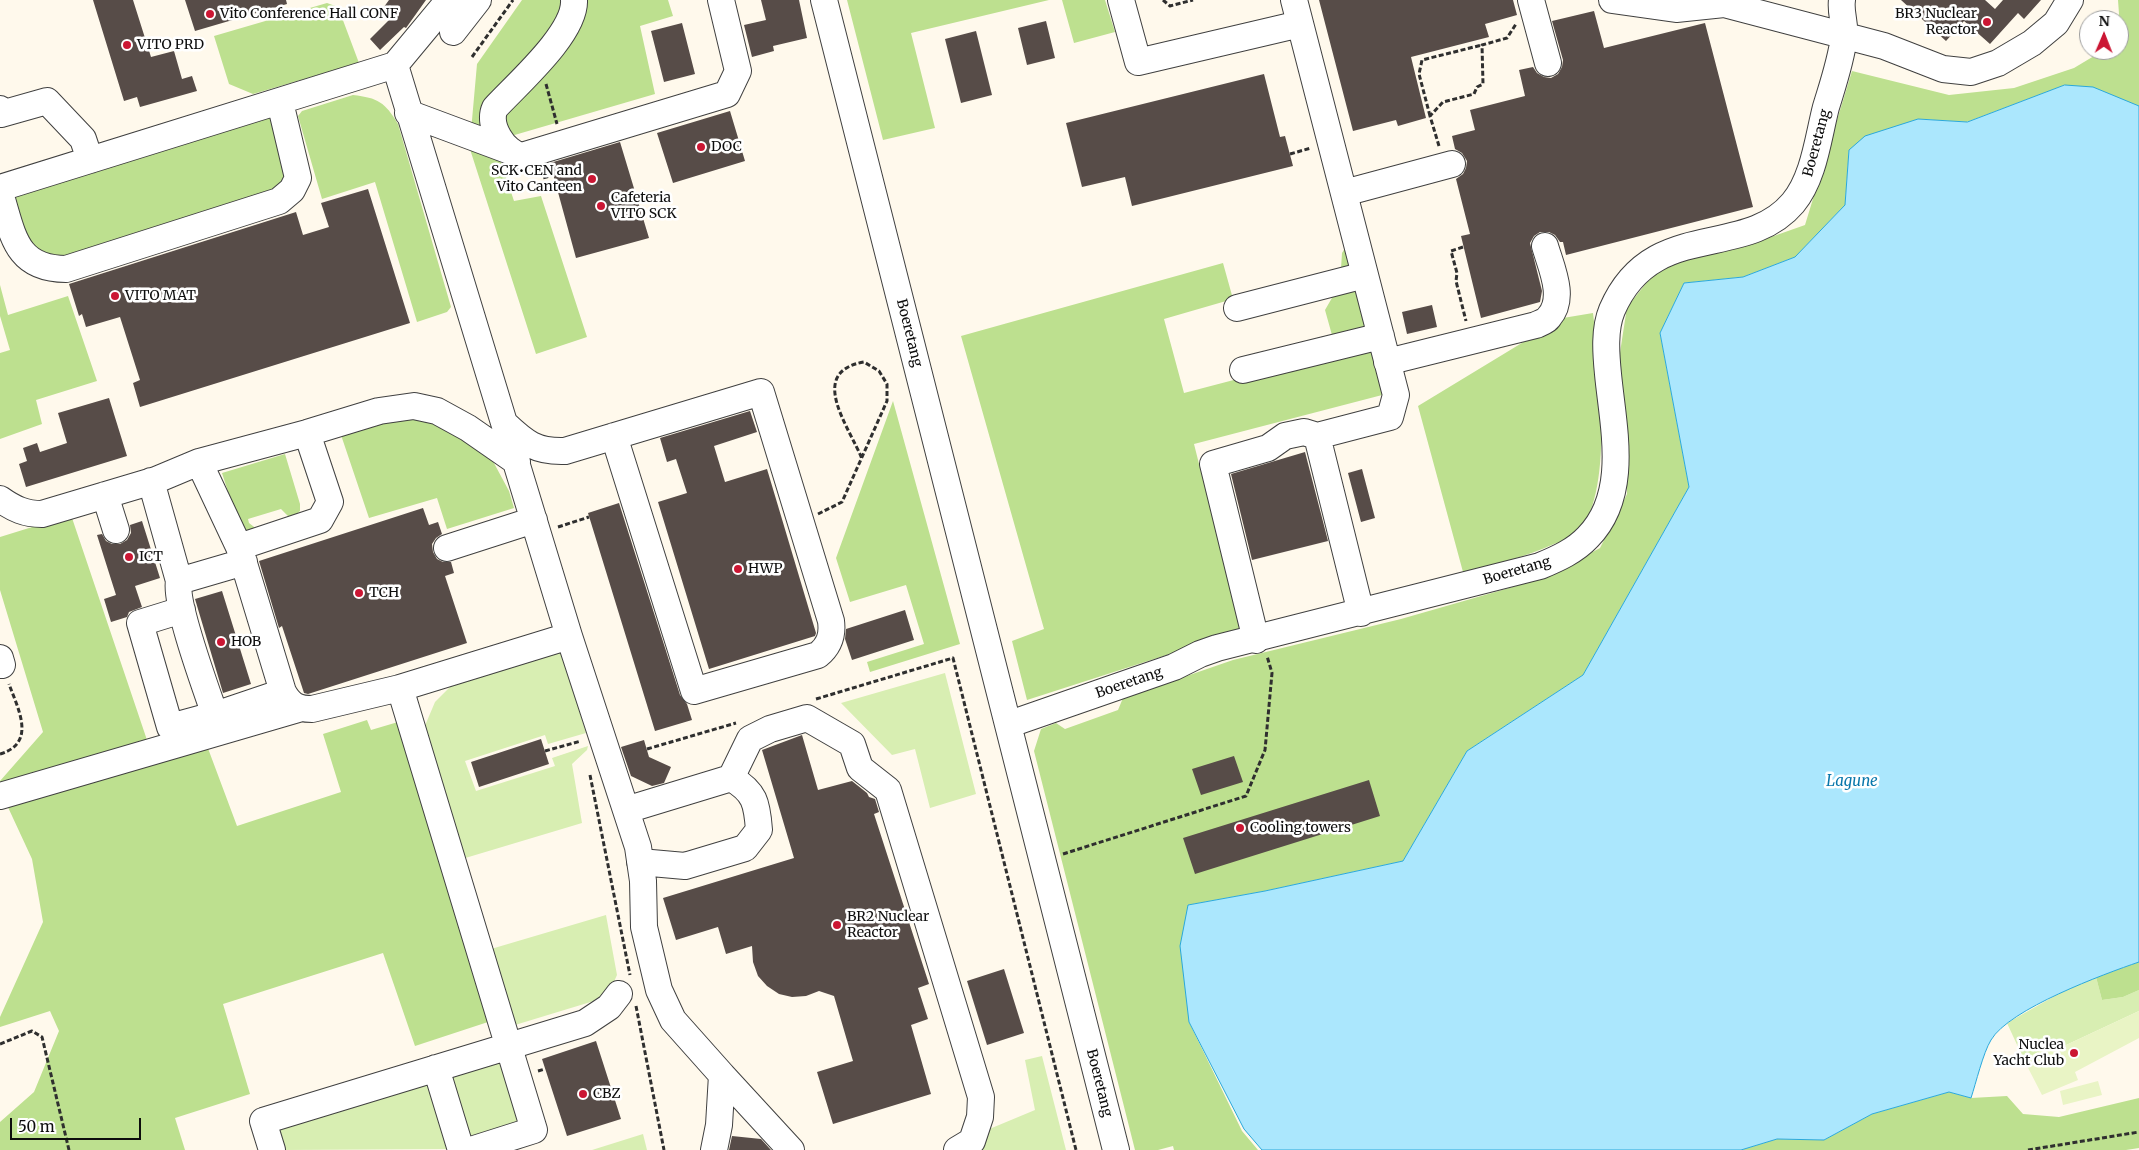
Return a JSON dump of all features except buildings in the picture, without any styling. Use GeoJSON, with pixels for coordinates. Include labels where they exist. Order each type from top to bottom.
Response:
{"type":"FeatureCollection","features":[{"type":"Feature","properties":{"kind":"street"},"geometry":{"type":"LineString","coordinates":[[0,188],[395,65],[449,0]]}},
{"type":"Feature","properties":{"kind":"street"},"geometry":{"type":"LineString","coordinates":[[427,28],[442,24],[460,0]]}},
{"type":"Feature","properties":{"kind":"street"},"geometry":{"type":"LineString","coordinates":[[453,32],[478,0]]}},
{"type":"Feature","properties":{"kind":"street"},"geometry":{"type":"LineString","coordinates":[[510,151],[494,128],[492,114],[495,108],[562,36],[570,20],[574,0]]}},
{"type":"Feature","properties":{"kind":"street"},"geometry":{"type":"LineString","coordinates":[[408,113],[522,156],[727,94],[738,71],[721,0]]}},
{"type":"Feature","properties":{"kind":"street","name":"Boeretang"},"geometry":{"type":"LineString","coordinates":[[824,0],[1010,724],[1116,1150]]}},
{"type":"Feature","properties":{"kind":"street"},"geometry":{"type":"LineString","coordinates":[[1121,0],[1138,62],[1297,12],[1396,395],[1390,417],[1317,436],[1304,432],[1285,436],[1268,448],[1213,464],[1259,639]]}},
{"type":"Feature","properties":{"kind":"street"},"geometry":{"type":"LineString","coordinates":[[1531,0],[1548,63]]}},
{"type":"Feature","properties":{"kind":"street"},"geometry":{"type":"LineString","coordinates":[[1612,0],[1676,9],[1724,4],[1884,46],[1942,69],[1971,72],[1998,63],[2032,42],[2056,23],[2070,0]]}},
{"type":"Feature","properties":{"kind":"street","name":"Boeretang"},"geometry":{"type":"LineString","coordinates":[[1010,724],[1174,668],[1200,654],[1238,642],[1259,639],[1540,566],[1566,555],[1588,538],[1601,520],[1611,498],[1616,469],[1606,346],[1611,312],[1623,287],[1643,267],[1667,251],[1752,230],[1784,213],[1794,202],[1806,183],[1845,36],[1841,9],[1842,0]]}},
{"type":"Feature","properties":{"kind":"street"},"geometry":{"type":"LineString","coordinates":[[395,65],[408,113],[569,636],[638,847],[643,881],[644,927],[659,990],[672,1020],[791,1150]]}},
{"type":"Feature","properties":{"kind":"street"},"geometry":{"type":"LineString","coordinates":[[0,109],[1,114],[47,101],[83,138],[90,160]]}},
{"type":"Feature","properties":{"kind":"street"},"geometry":{"type":"LineString","coordinates":[[0,193],[19,250],[31,262],[49,270],[66,270],[279,201],[292,190],[298,178],[280,102]]}},
{"type":"Feature","properties":{"kind":"street"},"geometry":{"type":"LineString","coordinates":[[1344,193],[1448,165]]}},
{"type":"Feature","properties":{"kind":"street"},"geometry":{"type":"LineString","coordinates":[[1387,362],[1536,325],[1549,318],[1555,306],[1557,290],[1546,246]]}},
{"type":"Feature","properties":{"kind":"street"},"geometry":{"type":"LineString","coordinates":[[1237,308],[1365,275]]}},
{"type":"Feature","properties":{"kind":"street"},"geometry":{"type":"LineString","coordinates":[[1243,370],[1380,336]]}},
{"type":"Feature","properties":{"kind":"street"},"geometry":{"type":"LineString","coordinates":[[504,423],[530,446],[548,451],[564,450],[761,392],[832,621],[833,630],[826,648],[818,655],[694,691],[614,436]]}},
{"type":"Feature","properties":{"kind":"street"},"geometry":{"type":"LineString","coordinates":[[0,499],[16,509],[29,514],[42,514],[151,481],[199,462],[307,433],[379,411],[414,406],[437,411],[468,428],[517,462]]}},
{"type":"Feature","properties":{"kind":"street"},"geometry":{"type":"LineString","coordinates":[[179,581],[320,520],[330,502],[307,433]]}},
{"type":"Feature","properties":{"kind":"street"},"geometry":{"type":"LineString","coordinates":[[1317,436],[1360,613]]}},
{"type":"Feature","properties":{"kind":"street"},"geometry":{"type":"LineString","coordinates":[[199,462],[241,554],[290,700]]}},
{"type":"Feature","properties":{"kind":"street"},"geometry":{"type":"LineString","coordinates":[[151,481],[179,581],[177,590],[182,610],[214,715]]}},
{"type":"Feature","properties":{"kind":"street"},"geometry":{"type":"LineString","coordinates":[[105,495],[116,530]]}},
{"type":"Feature","properties":{"kind":"street"},"geometry":{"type":"LineString","coordinates":[[447,548],[537,527]]}},
{"type":"Feature","properties":{"kind":"street"},"geometry":{"type":"LineString","coordinates":[[182,610],[140,623],[170,727],[214,715],[290,700],[312,709],[400,688],[569,636]]}},
{"type":"Feature","properties":{"kind":"street"},"geometry":{"type":"LineString","coordinates":[[400,688],[537,1140],[471,1150]]}},
{"type":"Feature","properties":{"kind":"street"},"geometry":{"type":"LineString","coordinates":[[0,796],[290,700]]}},
{"type":"Feature","properties":{"kind":"street"},"geometry":{"type":"LineString","coordinates":[[730,778],[750,739],[770,729],[807,718],[852,744],[860,768],[888,790],[981,1097],[980,1117],[972,1140],[957,1150]]}},
{"type":"Feature","properties":{"kind":"street"},"geometry":{"type":"LineString","coordinates":[[626,810],[730,778],[747,787],[757,806],[759,830],[745,848],[685,866],[640,862]]}},
{"type":"Feature","properties":{"kind":"street"},"geometry":{"type":"LineString","coordinates":[[272,1150],[263,1121],[585,1023],[609,1007],[619,994]]}},
{"type":"Feature","properties":{"kind":"street"},"geometry":{"type":"LineString","coordinates":[[436,1068],[461,1150]]}},
{"type":"Feature","properties":{"kind":"street"},"geometry":{"type":"LineString","coordinates":[[714,1150],[719,1125],[722,1075]]}},
{"type":"Feature","properties":{"kind":"path"},"geometry":{"type":"LineString","coordinates":[[472,57],[513,0]]}},
{"type":"Feature","properties":{"kind":"path"},"geometry":{"type":"LineString","coordinates":[[1163,0],[1170,6],[1192,0]]}},
{"type":"Feature","properties":{"kind":"path"},"geometry":{"type":"LineString","coordinates":[[1448,165],[1430,116],[1419,74],[1422,60],[1507,38],[1516,23]]}},
{"type":"Feature","properties":{"kind":"path"},"geometry":{"type":"LineString","coordinates":[[1430,116],[1443,102],[1474,94],[1477,87],[1483,84],[1482,45]]}},
{"type":"Feature","properties":{"kind":"path"},"geometry":{"type":"LineString","coordinates":[[540,60],[562,144]]}},
{"type":"Feature","properties":{"kind":"path"},"geometry":{"type":"LineString","coordinates":[[1463,247],[1451,251],[1458,273],[1456,281],[1471,341]]}},
{"type":"Feature","properties":{"kind":"path"},"geometry":{"type":"LineString","coordinates":[[801,519],[828,510],[842,502],[862,459],[887,401],[887,384],[879,371],[864,362],[850,364],[838,374],[834,391],[840,415],[854,439],[862,459]]}},
{"type":"Feature","properties":{"kind":"path"},"geometry":{"type":"LineString","coordinates":[[537,527],[589,517]]}},
{"type":"Feature","properties":{"kind":"path"},"geometry":{"type":"LineString","coordinates":[[1044,861],[1246,796],[1265,750],[1272,673],[1259,639]]}},
{"type":"Feature","properties":{"kind":"path"},"geometry":{"type":"LineString","coordinates":[[810,701],[953,658],[1076,1150]]}},
{"type":"Feature","properties":{"kind":"path"},"geometry":{"type":"LineString","coordinates":[[0,754],[12,748],[22,736],[24,728],[1,662]]}},
{"type":"Feature","properties":{"kind":"path"},"geometry":{"type":"LineString","coordinates":[[647,750],[743,721]]}},
{"type":"Feature","properties":{"kind":"path"},"geometry":{"type":"LineString","coordinates":[[545,751],[602,736]]}},
{"type":"Feature","properties":{"kind":"path"},"geometry":{"type":"LineString","coordinates":[[0,1044],[32,1031],[42,1037],[69,1150]]}},
{"type":"Feature","properties":{"kind":"path"},"geometry":{"type":"LineString","coordinates":[[2028,1150],[2137,1133]]}},
{"type":"Feature","properties":{"kind":"green space"},"geometry":{"type":"Polygon","coordinates":[[[522,0],[668,0],[673,16],[640,26],[655,94],[494,141],[514,201],[541,196],[587,337],[536,354],[468,143],[477,64],[522,0]]]}},
{"type":"Feature","properties":{"kind":"green space"},"geometry":{"type":"Polygon","coordinates":[[[847,0],[1049,0],[911,33],[935,128],[883,140],[847,0]]]}},
{"type":"Feature","properties":{"kind":"green space"},"geometry":{"type":"Polygon","coordinates":[[[1062,0],[1105,0],[1115,32],[1074,43],[1062,0]]]}},
{"type":"Feature","properties":{"kind":"green space"},"geometry":{"type":"Polygon","coordinates":[[[2118,0],[2139,0],[2139,106],[2065,85],[1967,122],[1918,119],[1849,150],[1845,205],[1795,257],[1743,277],[1684,283],[1660,333],[1689,487],[1583,675],[1467,751],[1403,861],[1265,891],[1188,905],[1189,1022],[1242,1131],[1258,1150],[1174,1150],[1173,1146],[1158,1150],[1135,1150],[1034,751],[1041,729],[1056,723],[1065,729],[1118,710],[1123,698],[1233,660],[1401,619],[1544,578],[1600,548],[1627,494],[1625,430],[1619,359],[1627,307],[1656,271],[1688,254],[1754,243],[1805,225],[1852,71],[1949,95],[2014,88],[2074,68],[2087,60],[2129,60],[2129,10],[2119,10],[2118,0]]]}},
{"type":"Feature","properties":{"kind":"green space"},"geometry":{"type":"Polygon","coordinates":[[[327,3],[338,7],[359,63],[253,94],[229,84],[214,36],[327,3]]]}},
{"type":"Feature","properties":{"kind":"green space"},"geometry":{"type":"Polygon","coordinates":[[[353,95],[380,102],[398,124],[451,307],[447,312],[417,322],[375,182],[322,199],[298,116],[302,111],[353,95]]]}},
{"type":"Feature","properties":{"kind":"green space"},"geometry":{"type":"Polygon","coordinates":[[[266,117],[280,123],[289,154],[285,184],[266,199],[54,261],[24,242],[13,196],[266,117]]]}},
{"type":"Feature","properties":{"kind":"green space"},"geometry":{"type":"Polygon","coordinates":[[[1348,243],[1386,394],[1194,444],[1241,631],[1027,700],[1012,641],[1044,629],[961,336],[1223,263],[1233,299],[1164,319],[1184,393],[1337,353],[1325,310],[1340,284],[1342,253],[1348,243]]]}},
{"type":"Feature","properties":{"kind":"green space"},"geometry":{"type":"Polygon","coordinates":[[[0,285],[8,315],[68,296],[97,381],[36,400],[42,424],[0,439],[0,353],[10,350],[0,316],[0,285]]]}},
{"type":"Feature","properties":{"kind":"green space"},"geometry":{"type":"Polygon","coordinates":[[[1593,313],[1601,396],[1602,430],[1596,493],[1588,518],[1575,535],[1568,540],[1532,553],[1463,572],[1418,406],[1563,318],[1593,313]]]}},
{"type":"Feature","properties":{"kind":"green space"},"geometry":{"type":"Polygon","coordinates":[[[893,401],[960,644],[870,672],[867,662],[924,644],[906,585],[850,602],[836,558],[893,401]]]}},
{"type":"Feature","properties":{"kind":"green space"},"geometry":{"type":"Polygon","coordinates":[[[396,419],[422,420],[463,435],[488,452],[509,491],[514,508],[447,529],[437,498],[369,518],[341,435],[396,419]]]}},
{"type":"Feature","properties":{"kind":"green space"},"geometry":{"type":"Polygon","coordinates":[[[285,454],[300,504],[300,511],[291,519],[281,509],[248,519],[249,523],[258,530],[242,535],[222,473],[285,454]]]}},
{"type":"Feature","properties":{"kind":"green space"},"geometry":{"type":"Polygon","coordinates":[[[71,515],[148,743],[200,727],[237,826],[341,792],[323,734],[367,720],[371,730],[398,722],[488,1022],[415,1046],[383,953],[223,1004],[250,1094],[175,1118],[185,1150],[0,1150],[0,1122],[34,1092],[59,1031],[50,1011],[0,1027],[0,1017],[43,922],[32,859],[0,790],[0,781],[43,732],[0,590],[0,537],[71,515]]]}},
{"type":"Feature","properties":{"kind":"green space"},"geometry":{"type":"Polygon","coordinates":[[[561,651],[586,733],[548,744],[545,735],[465,761],[476,791],[555,766],[552,758],[588,746],[587,750],[572,764],[582,823],[462,859],[424,728],[435,702],[456,681],[561,651]]]}},
{"type":"Feature","properties":{"kind":"green space"},"geometry":{"type":"Polygon","coordinates":[[[945,673],[976,794],[930,808],[915,749],[892,755],[841,703],[945,673]]]}},
{"type":"Feature","properties":{"kind":"green space"},"geometry":{"type":"Polygon","coordinates":[[[606,915],[617,975],[607,997],[515,1025],[491,949],[606,915]]]}},
{"type":"Feature","properties":{"kind":"green space"},"geometry":{"type":"Polygon","coordinates":[[[2139,962],[2139,990],[2123,997],[2102,1000],[2096,977],[2139,962]]]}},
{"type":"Feature","properties":{"kind":"green space"},"geometry":{"type":"Polygon","coordinates":[[[2096,977],[2102,1000],[2123,997],[2139,990],[2139,1011],[2064,1046],[2059,1040],[2024,1060],[2007,1023],[2060,993],[2096,977]]]}},
{"type":"Feature","properties":{"kind":"green space","name":"Nuclea Yacht Club"},"geometry":{"type":"Polygon","coordinates":[[[2139,1011],[2139,1038],[2075,1072],[2078,1080],[2042,1095],[2024,1060],[2060,1040],[2064,1046],[2139,1011]]]}},
{"type":"Feature","properties":{"kind":"green space"},"geometry":{"type":"Polygon","coordinates":[[[1042,1056],[1066,1150],[972,1150],[987,1130],[1035,1110],[1025,1060],[1042,1056]]]}},
{"type":"Feature","properties":{"kind":"green space"},"geometry":{"type":"Polygon","coordinates":[[[497,1061],[508,1069],[522,1115],[517,1126],[470,1141],[450,1076],[497,1061]]]}},
{"type":"Feature","properties":{"kind":"green space"},"geometry":{"type":"Polygon","coordinates":[[[2098,1081],[2102,1095],[2063,1105],[2060,1091],[2098,1081]]]}},
{"type":"Feature","properties":{"kind":"green space"},"geometry":{"type":"Polygon","coordinates":[[[429,1082],[449,1149],[284,1150],[277,1128],[429,1082]]]}},
{"type":"Feature","properties":{"kind":"green space"},"geometry":{"type":"Polygon","coordinates":[[[1949,1092],[1971,1098],[2007,1096],[2023,1114],[2059,1117],[2139,1098],[2139,1148],[2126,1150],[1741,1150],[1777,1139],[1824,1140],[1872,1114],[1949,1092]]]}},
{"type":"Feature","properties":{"kind":"green space"},"geometry":{"type":"Polygon","coordinates":[[[643,1134],[647,1150],[592,1150],[643,1134]]]}},
{"type":"Feature","properties":{"kind":"water","name":"Lagune"},"geometry":{"type":"Polygon","coordinates":[[[2065,85],[2093,87],[2139,106],[2139,962],[2059,994],[2017,1016],[2001,1028],[1991,1040],[1982,1060],[1971,1098],[1949,1092],[1872,1114],[1824,1140],[1777,1139],[1741,1150],[1262,1150],[1244,1129],[1189,1022],[1180,946],[1188,905],[1265,891],[1403,861],[1467,751],[1583,675],[1689,487],[1660,333],[1684,283],[1743,277],[1795,257],[1845,205],[1849,150],[1865,136],[1918,119],[1967,122],[2065,85]]]}},
{"type":"Feature","properties":{"kind":"place","name":"Vito Conference Hall CONF"},"geometry":{"type":"Point","coordinates":[210,14]}},
{"type":"Feature","properties":{"kind":"place","name":"BR3 Nuclear Reactor"},"geometry":{"type":"Point","coordinates":[1987,22]}},
{"type":"Feature","properties":{"kind":"place","name":"VITO PRD"},"geometry":{"type":"Point","coordinates":[127,45]}},
{"type":"Feature","properties":{"kind":"place","name":"DOC"},"geometry":{"type":"Point","coordinates":[701,147]}},
{"type":"Feature","properties":{"kind":"place","name":"SCK•CEN and Vito Canteen"},"geometry":{"type":"Point","coordinates":[592,179]}},
{"type":"Feature","properties":{"kind":"place","name":"Cafeteria VITO SCK"},"geometry":{"type":"Point","coordinates":[601,206]}},
{"type":"Feature","properties":{"kind":"place","name":"VITO MAT"},"geometry":{"type":"Point","coordinates":[115,296]}},
{"type":"Feature","properties":{"kind":"place","name":"ICT"},"geometry":{"type":"Point","coordinates":[129,557]}},
{"type":"Feature","properties":{"kind":"place","name":"HWP"},"geometry":{"type":"Point","coordinates":[738,569]}},
{"type":"Feature","properties":{"kind":"place","name":"TCH"},"geometry":{"type":"Point","coordinates":[359,593]}},
{"type":"Feature","properties":{"kind":"place","name":"HOB"},"geometry":{"type":"Point","coordinates":[221,642]}},
{"type":"Feature","properties":{"kind":"place","name":"Cooling towers"},"geometry":{"type":"Point","coordinates":[1240,828]}},
{"type":"Feature","properties":{"kind":"place","name":"BR2 Nuclear Reactor"},"geometry":{"type":"Point","coordinates":[837,925]}},
{"type":"Feature","properties":{"kind":"place","name":"Nuclea Yacht Club"},"geometry":{"type":"Point","coordinates":[2074,1053]}},
{"type":"Feature","properties":{"kind":"place","name":"CBZ"},"geometry":{"type":"Point","coordinates":[583,1094]}}]}
